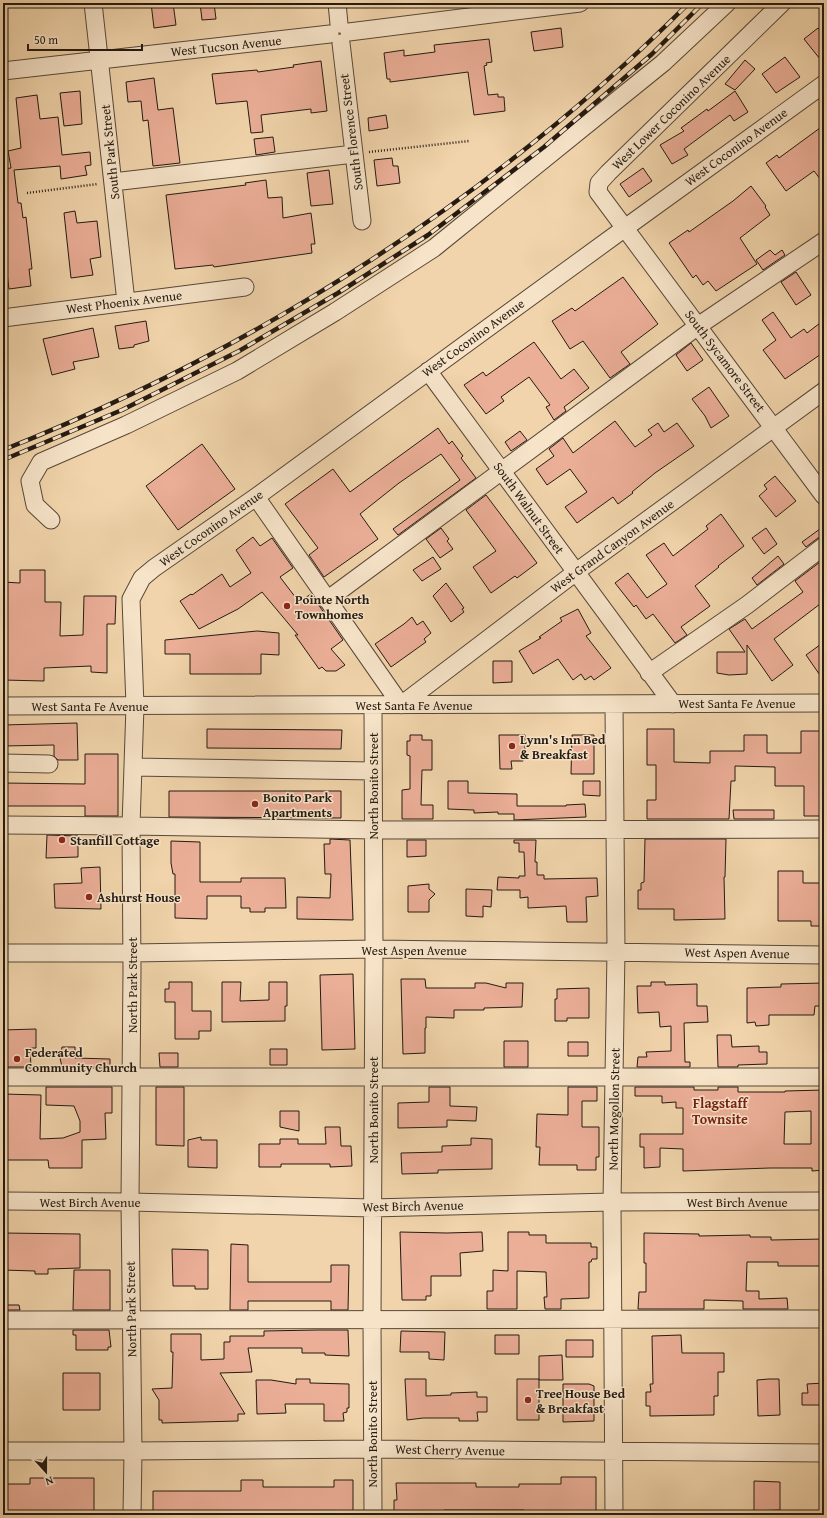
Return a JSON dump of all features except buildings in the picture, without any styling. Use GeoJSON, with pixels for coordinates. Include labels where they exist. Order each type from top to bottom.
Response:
{"type":"FeatureCollection","features":[{"type":"Feature","properties":{"kind":"street","name":"South Park Street"},"geometry":{"type":"LineString","coordinates":[[93,3],[126,302]]}},
{"type":"Feature","properties":{"kind":"street","name":"South Florence Street"},"geometry":{"type":"LineString","coordinates":[[337,3],[362,221]]}},
{"type":"Feature","properties":{"kind":"street","name":"West Tucson Avenue"},"geometry":{"type":"LineString","coordinates":[[3,71],[340,33],[580,3]]}},
{"type":"Feature","properties":{"kind":"street"},"geometry":{"type":"LineString","coordinates":[[51,520],[35,505],[30,481],[41,462],[126,425],[238,371],[335,312],[434,248],[663,63],[727,3]]}},
{"type":"Feature","properties":{"kind":"street","name":"West Lower Coconino Avenue"},"geometry":{"type":"LineString","coordinates":[[625,228],[598,192],[599,183],[782,3]]}},
{"type":"Feature","properties":{"kind":"street","name":"West Coconino Avenue"},"geometry":{"type":"LineString","coordinates":[[131,599],[142,578],[154,568],[256,497],[824,84]]}},
{"type":"Feature","properties":{"kind":"street"},"geometry":{"type":"LineString","coordinates":[[113,182],[354,154]]}},
{"type":"Feature","properties":{"kind":"street","name":"South Sycamore Street"},"geometry":{"type":"LineString","coordinates":[[625,228],[824,496]]}},
{"type":"Feature","properties":{"kind":"street"},"geometry":{"type":"LineString","coordinates":[[327,600],[501,470],[698,326],[824,241]]}},
{"type":"Feature","properties":{"kind":"street","name":"West Phoenix Avenue"},"geometry":{"type":"LineString","coordinates":[[3,318],[245,287]]}},
{"type":"Feature","properties":{"kind":"street","name":"South Walnut Street"},"geometry":{"type":"LineString","coordinates":[[428,371],[673,704]]}},
{"type":"Feature","properties":{"kind":"street","name":"West Grand Canyon Avenue"},"geometry":{"type":"LineString","coordinates":[[401,705],[576,572],[824,391]]}},
{"type":"Feature","properties":{"kind":"street"},"geometry":{"type":"LineString","coordinates":[[256,497],[401,705]]}},
{"type":"Feature","properties":{"kind":"street"},"geometry":{"type":"LineString","coordinates":[[649,672],[747,605],[824,546]]}},
{"type":"Feature","properties":{"kind":"street","name":"North Park Street"},"geometry":{"type":"LineString","coordinates":[[131,599],[135,706],[131,826],[132,953],[130,1202],[133,1451],[132,1515]]}},
{"type":"Feature","properties":{"kind":"street","name":"West Santa Fe Avenue"},"geometry":{"type":"LineString","coordinates":[[3,706],[824,703]]}},
{"type":"Feature","properties":{"kind":"street","name":"North Mogollon Street"},"geometry":{"type":"LineString","coordinates":[[614,704],[616,951],[612,1202],[614,1515]]}},
{"type":"Feature","properties":{"kind":"street","name":"North Bonito Street"},"geometry":{"type":"LineString","coordinates":[[373,705],[373,1515]]}},
{"type":"Feature","properties":{"kind":"street"},"geometry":{"type":"LineString","coordinates":[[3,763],[49,764]]}},
{"type":"Feature","properties":{"kind":"street"},"geometry":{"type":"LineString","coordinates":[[133,767],[373,771]]}},
{"type":"Feature","properties":{"kind":"street"},"geometry":{"type":"LineString","coordinates":[[3,825],[374,830],[824,829]]}},
{"type":"Feature","properties":{"kind":"street","name":"West Aspen Avenue"},"geometry":{"type":"LineString","coordinates":[[3,953],[132,953],[374,949],[616,951],[824,955]]}},
{"type":"Feature","properties":{"kind":"street"},"geometry":{"type":"LineString","coordinates":[[3,1077],[824,1077]]}},
{"type":"Feature","properties":{"kind":"street","name":"West Birch Avenue"},"geometry":{"type":"LineString","coordinates":[[3,1201],[130,1202],[372,1208],[612,1202],[824,1202]]}},
{"type":"Feature","properties":{"kind":"street"},"geometry":{"type":"LineString","coordinates":[[3,1320],[824,1319]]}},
{"type":"Feature","properties":{"kind":"street","name":"West Cherry Avenue"},"geometry":{"type":"LineString","coordinates":[[3,1451],[372,1449],[824,1453]]}},
{"type":"Feature","properties":{"kind":"path"},"geometry":{"type":"LineString","coordinates":[[354,154],[469,141]]}},
{"type":"Feature","properties":{"kind":"path"},"geometry":{"type":"LineString","coordinates":[[27,193],[113,182]]}},
{"type":"Feature","properties":{"kind":"railway"},"geometry":{"type":"LineString","coordinates":[[3,450],[98,410],[190,365],[281,315],[369,261],[454,203],[536,140],[614,74],[689,3]]}},
{"type":"Feature","properties":{"kind":"railway"},"geometry":{"type":"LineString","coordinates":[[3,460],[122,410],[239,351],[338,293],[428,235],[544,147],[652,54],[703,3]]}},
{"type":"Feature","properties":{"kind":"place","name":"Pointe North Townhomes"},"geometry":{"type":"Point","coordinates":[287,606]}},
{"type":"Feature","properties":{"kind":"place","name":"Lynn's Inn Bed & Breakfast"},"geometry":{"type":"Point","coordinates":[512,746]}},
{"type":"Feature","properties":{"kind":"place","name":"Bonito Park Apartments"},"geometry":{"type":"Point","coordinates":[255,804]}},
{"type":"Feature","properties":{"kind":"place","name":"Stanfill Cottage"},"geometry":{"type":"Point","coordinates":[62,840]}},
{"type":"Feature","properties":{"kind":"place","name":"Ashurst House"},"geometry":{"type":"Point","coordinates":[89,897]}},
{"type":"Feature","properties":{"kind":"place","name":"Federated Community Church"},"geometry":{"type":"Point","coordinates":[17,1059]}},
{"type":"Feature","properties":{"kind":"place","name":"Tree House Bed & Breakfast"},"geometry":{"type":"Point","coordinates":[528,1400]}},
{"type":"Feature","properties":{"kind":"district","name":"Flagstaff Townsite"},"geometry":{"type":"Point","coordinates":[720,1112]}}]}
